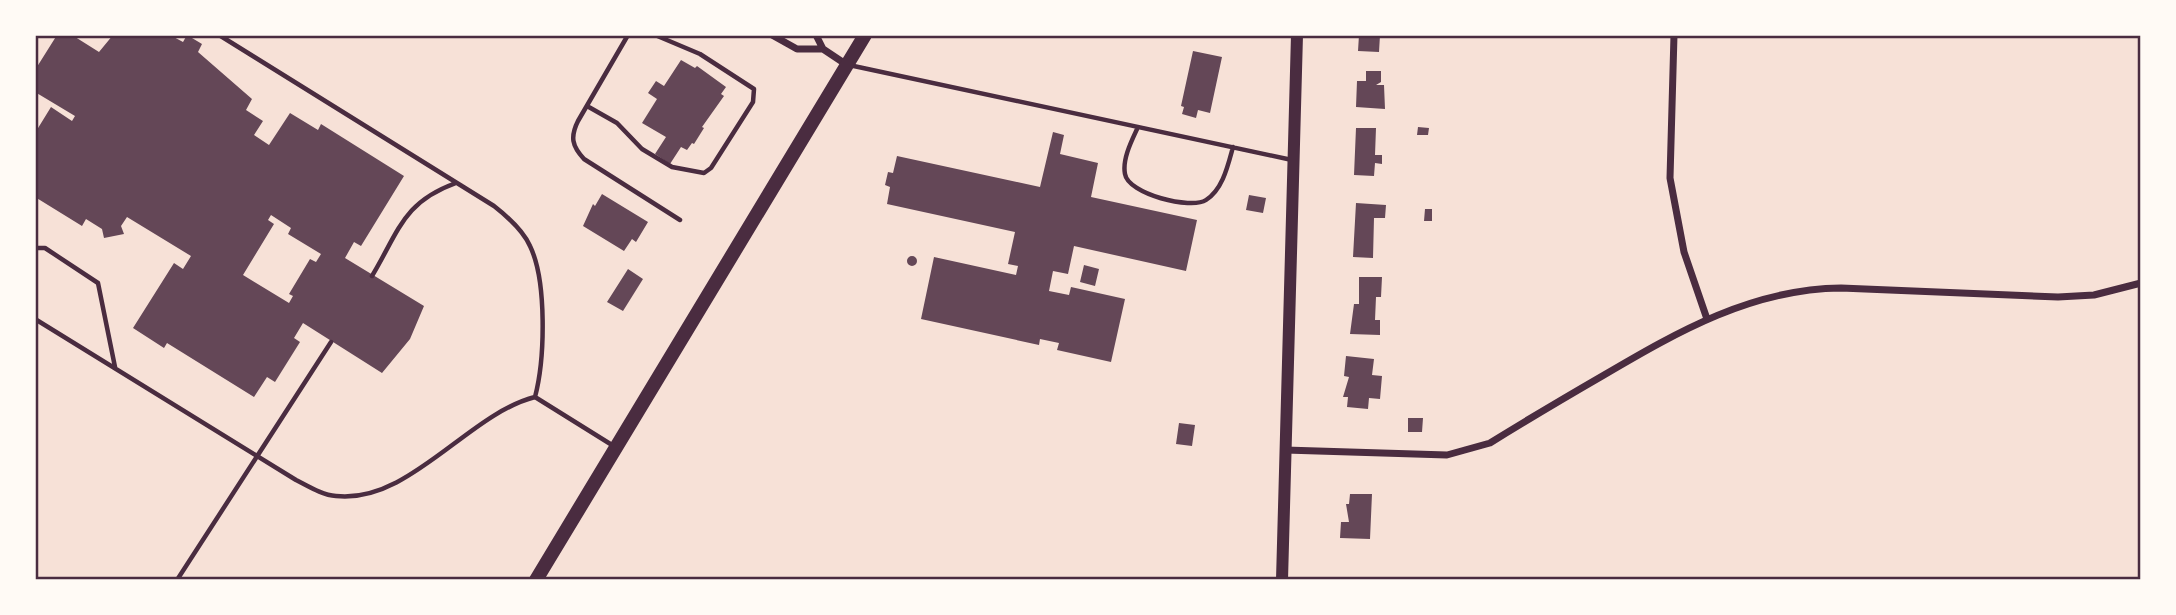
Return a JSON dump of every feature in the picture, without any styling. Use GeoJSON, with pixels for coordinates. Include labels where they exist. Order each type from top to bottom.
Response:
{"type":"FeatureCollection","features":[{"type":"Feature","properties":{"kind":"main road"},"geometry":{"type":"LineString","coordinates":[[536,580],[865,35]]}},
{"type":"Feature","properties":{"kind":"street"},"geometry":{"type":"LineString","coordinates":[[772,35],[797,49],[823,49]]}},
{"type":"Feature","properties":{"kind":"street"},"geometry":{"type":"LineString","coordinates":[[816,35],[823,49],[847,65]]}},
{"type":"Feature","properties":{"kind":"street"},"geometry":{"type":"LineString","coordinates":[[1282,580],[1297,35]]}},
{"type":"Feature","properties":{"kind":"street"},"geometry":{"type":"LineString","coordinates":[[1674,35],[1671,178],[1684,252],[1707,319]]}},
{"type":"Feature","properties":{"kind":"street"},"geometry":{"type":"LineString","coordinates":[[1285,450],[1447,454],[1468,451],[1490,443],[1676,333],[1745,304],[1812,288],[2058,296],[2094,295],[2141,282]]}},
{"type":"Feature","properties":{"kind":"lane"},"geometry":{"type":"LineString","coordinates":[[219,35],[457,182],[512,221],[529,243],[538,264],[541,361],[535,397]]}},
{"type":"Feature","properties":{"kind":"lane"},"geometry":{"type":"LineString","coordinates":[[628,35],[573,132],[573,148],[584,159],[680,220]]}},
{"type":"Feature","properties":{"kind":"lane"},"geometry":{"type":"LineString","coordinates":[[587,106],[617,123],[642,149],[672,167],[697,173],[711,168],[753,102],[754,89],[700,54],[655,35]]}},
{"type":"Feature","properties":{"kind":"lane"},"geometry":{"type":"LineString","coordinates":[[847,65],[1293,160]]}},
{"type":"Feature","properties":{"kind":"lane"},"geometry":{"type":"LineString","coordinates":[[1138,127],[1124,173],[1130,184],[1160,198],[1195,204],[1206,200],[1226,172],[1233,147]]}},
{"type":"Feature","properties":{"kind":"lane"},"geometry":{"type":"LineString","coordinates":[[372,276],[413,206],[435,190],[457,182]]}},
{"type":"Feature","properties":{"kind":"lane"},"geometry":{"type":"LineString","coordinates":[[35,248],[45,248],[98,284],[115,368]]}},
{"type":"Feature","properties":{"kind":"lane"},"geometry":{"type":"LineString","coordinates":[[35,319],[256,455],[316,490],[334,496],[354,496],[405,476],[501,410],[535,397]]}},
{"type":"Feature","properties":{"kind":"lane"},"geometry":{"type":"LineString","coordinates":[[177,580],[331,342]]}},
{"type":"Feature","properties":{"kind":"lane"},"geometry":{"type":"LineString","coordinates":[[535,397],[616,448]]}},
{"type":"Feature","properties":{"kind":"building"},"geometry":{"type":"Polygon","coordinates":[[[57,35],[72,35],[99,52],[113,35],[170,35],[183,42],[187,35],[202,44],[198,52],[252,99],[246,110],[263,121],[254,135],[269,145],[290,113],[318,130],[321,124],[404,176],[361,246],[354,242],[345,258],[424,306],[410,339],[382,373],[303,323],[294,338],[300,342],[275,382],[267,377],[254,397],[167,343],[164,348],[133,328],[174,263],[183,269],[191,256],[127,217],[121,226],[124,234],[104,238],[102,229],[86,219],[82,226],[35,197],[35,133],[51,107],[72,121],[75,116],[35,92],[35,70],[57,35]],[[271,215],[268,220],[274,224],[243,275],[289,303],[293,296],[289,294],[310,259],[316,262],[321,254],[288,234],[291,228],[271,215]]]}},
{"type":"Feature","properties":{"kind":"building"},"geometry":{"type":"Polygon","coordinates":[[[1359,35],[1380,35],[1379,52],[1358,51],[1359,35]]]}},
{"type":"Feature","properties":{"kind":"building"},"geometry":{"type":"Polygon","coordinates":[[[1193,51],[1222,57],[1210,113],[1198,110],[1196,118],[1182,114],[1184,107],[1181,106],[1193,51]]]}},
{"type":"Feature","properties":{"kind":"building"},"geometry":{"type":"Polygon","coordinates":[[[681,60],[695,68],[697,66],[726,87],[721,94],[724,96],[702,127],[704,128],[694,144],[687,150],[681,147],[670,164],[655,154],[666,137],[642,123],[657,99],[648,93],[656,81],[664,86],[681,60]]]}},
{"type":"Feature","properties":{"kind":"building"},"geometry":{"type":"Polygon","coordinates":[[[1366,71],[1381,71],[1381,82],[1376,85],[1384,85],[1385,109],[1356,107],[1357,81],[1366,81],[1366,71]]]}},
{"type":"Feature","properties":{"kind":"building"},"geometry":{"type":"Polygon","coordinates":[[[1418,127],[1429,128],[1428,135],[1417,135],[1418,127]]]}},
{"type":"Feature","properties":{"kind":"building"},"geometry":{"type":"Polygon","coordinates":[[[1356,128],[1376,128],[1375,155],[1382,155],[1382,164],[1375,163],[1374,176],[1354,175],[1356,128]]]}},
{"type":"Feature","properties":{"kind":"building"},"geometry":{"type":"Polygon","coordinates":[[[1053,132],[1064,135],[1060,154],[1098,163],[1091,197],[1197,220],[1186,271],[1074,246],[1068,274],[1053,271],[1049,291],[1069,295],[1071,287],[1125,299],[1111,362],[1057,350],[1059,343],[1040,339],[1039,345],[921,319],[934,257],[1016,275],[1018,266],[1008,264],[1015,232],[887,204],[890,187],[885,185],[888,172],[893,173],[897,156],[1040,187],[1053,132]]]}},
{"type":"Feature","properties":{"kind":"building"},"geometry":{"type":"Polygon","coordinates":[[[602,194],[648,222],[636,242],[632,239],[624,251],[583,226],[593,204],[595,206],[602,194]]]}},
{"type":"Feature","properties":{"kind":"building"},"geometry":{"type":"Polygon","coordinates":[[[1249,195],[1266,198],[1263,213],[1246,210],[1249,195]]]}},
{"type":"Feature","properties":{"kind":"building"},"geometry":{"type":"Polygon","coordinates":[[[1356,203],[1386,205],[1385,218],[1374,218],[1373,258],[1353,257],[1356,203]]]}},
{"type":"Feature","properties":{"kind":"building"},"geometry":{"type":"Polygon","coordinates":[[[1425,209],[1432,209],[1432,221],[1424,221],[1425,209]]]}},
{"type":"Feature","properties":{"kind":"building"},"geometry":{"type":"Polygon","coordinates":[[[912,256],[916,257],[916,265],[912,266],[908,265],[907,261],[908,257],[912,256]]]}},
{"type":"Feature","properties":{"kind":"building"},"geometry":{"type":"Polygon","coordinates":[[[1084,265],[1099,269],[1095,286],[1080,282],[1084,265]]]}},
{"type":"Feature","properties":{"kind":"building"},"geometry":{"type":"Polygon","coordinates":[[[628,269],[643,279],[623,311],[607,302],[628,269]]]}},
{"type":"Feature","properties":{"kind":"building"},"geometry":{"type":"Polygon","coordinates":[[[1359,277],[1382,277],[1381,297],[1376,297],[1375,320],[1380,320],[1380,335],[1350,334],[1354,304],[1359,304],[1359,277]]]}},
{"type":"Feature","properties":{"kind":"building"},"geometry":{"type":"Polygon","coordinates":[[[1346,356],[1374,359],[1372,375],[1382,376],[1380,399],[1369,398],[1368,409],[1347,407],[1348,397],[1343,397],[1349,377],[1344,376],[1346,356]]]}},
{"type":"Feature","properties":{"kind":"building"},"geometry":{"type":"Polygon","coordinates":[[[1408,418],[1423,418],[1422,432],[1408,432],[1408,418]]]}},
{"type":"Feature","properties":{"kind":"building"},"geometry":{"type":"Polygon","coordinates":[[[1179,423],[1195,425],[1192,446],[1176,444],[1179,423]]]}},
{"type":"Feature","properties":{"kind":"building"},"geometry":{"type":"Polygon","coordinates":[[[1350,494],[1372,494],[1370,539],[1340,538],[1341,522],[1349,522],[1346,504],[1349,504],[1350,494]]]}}]}
